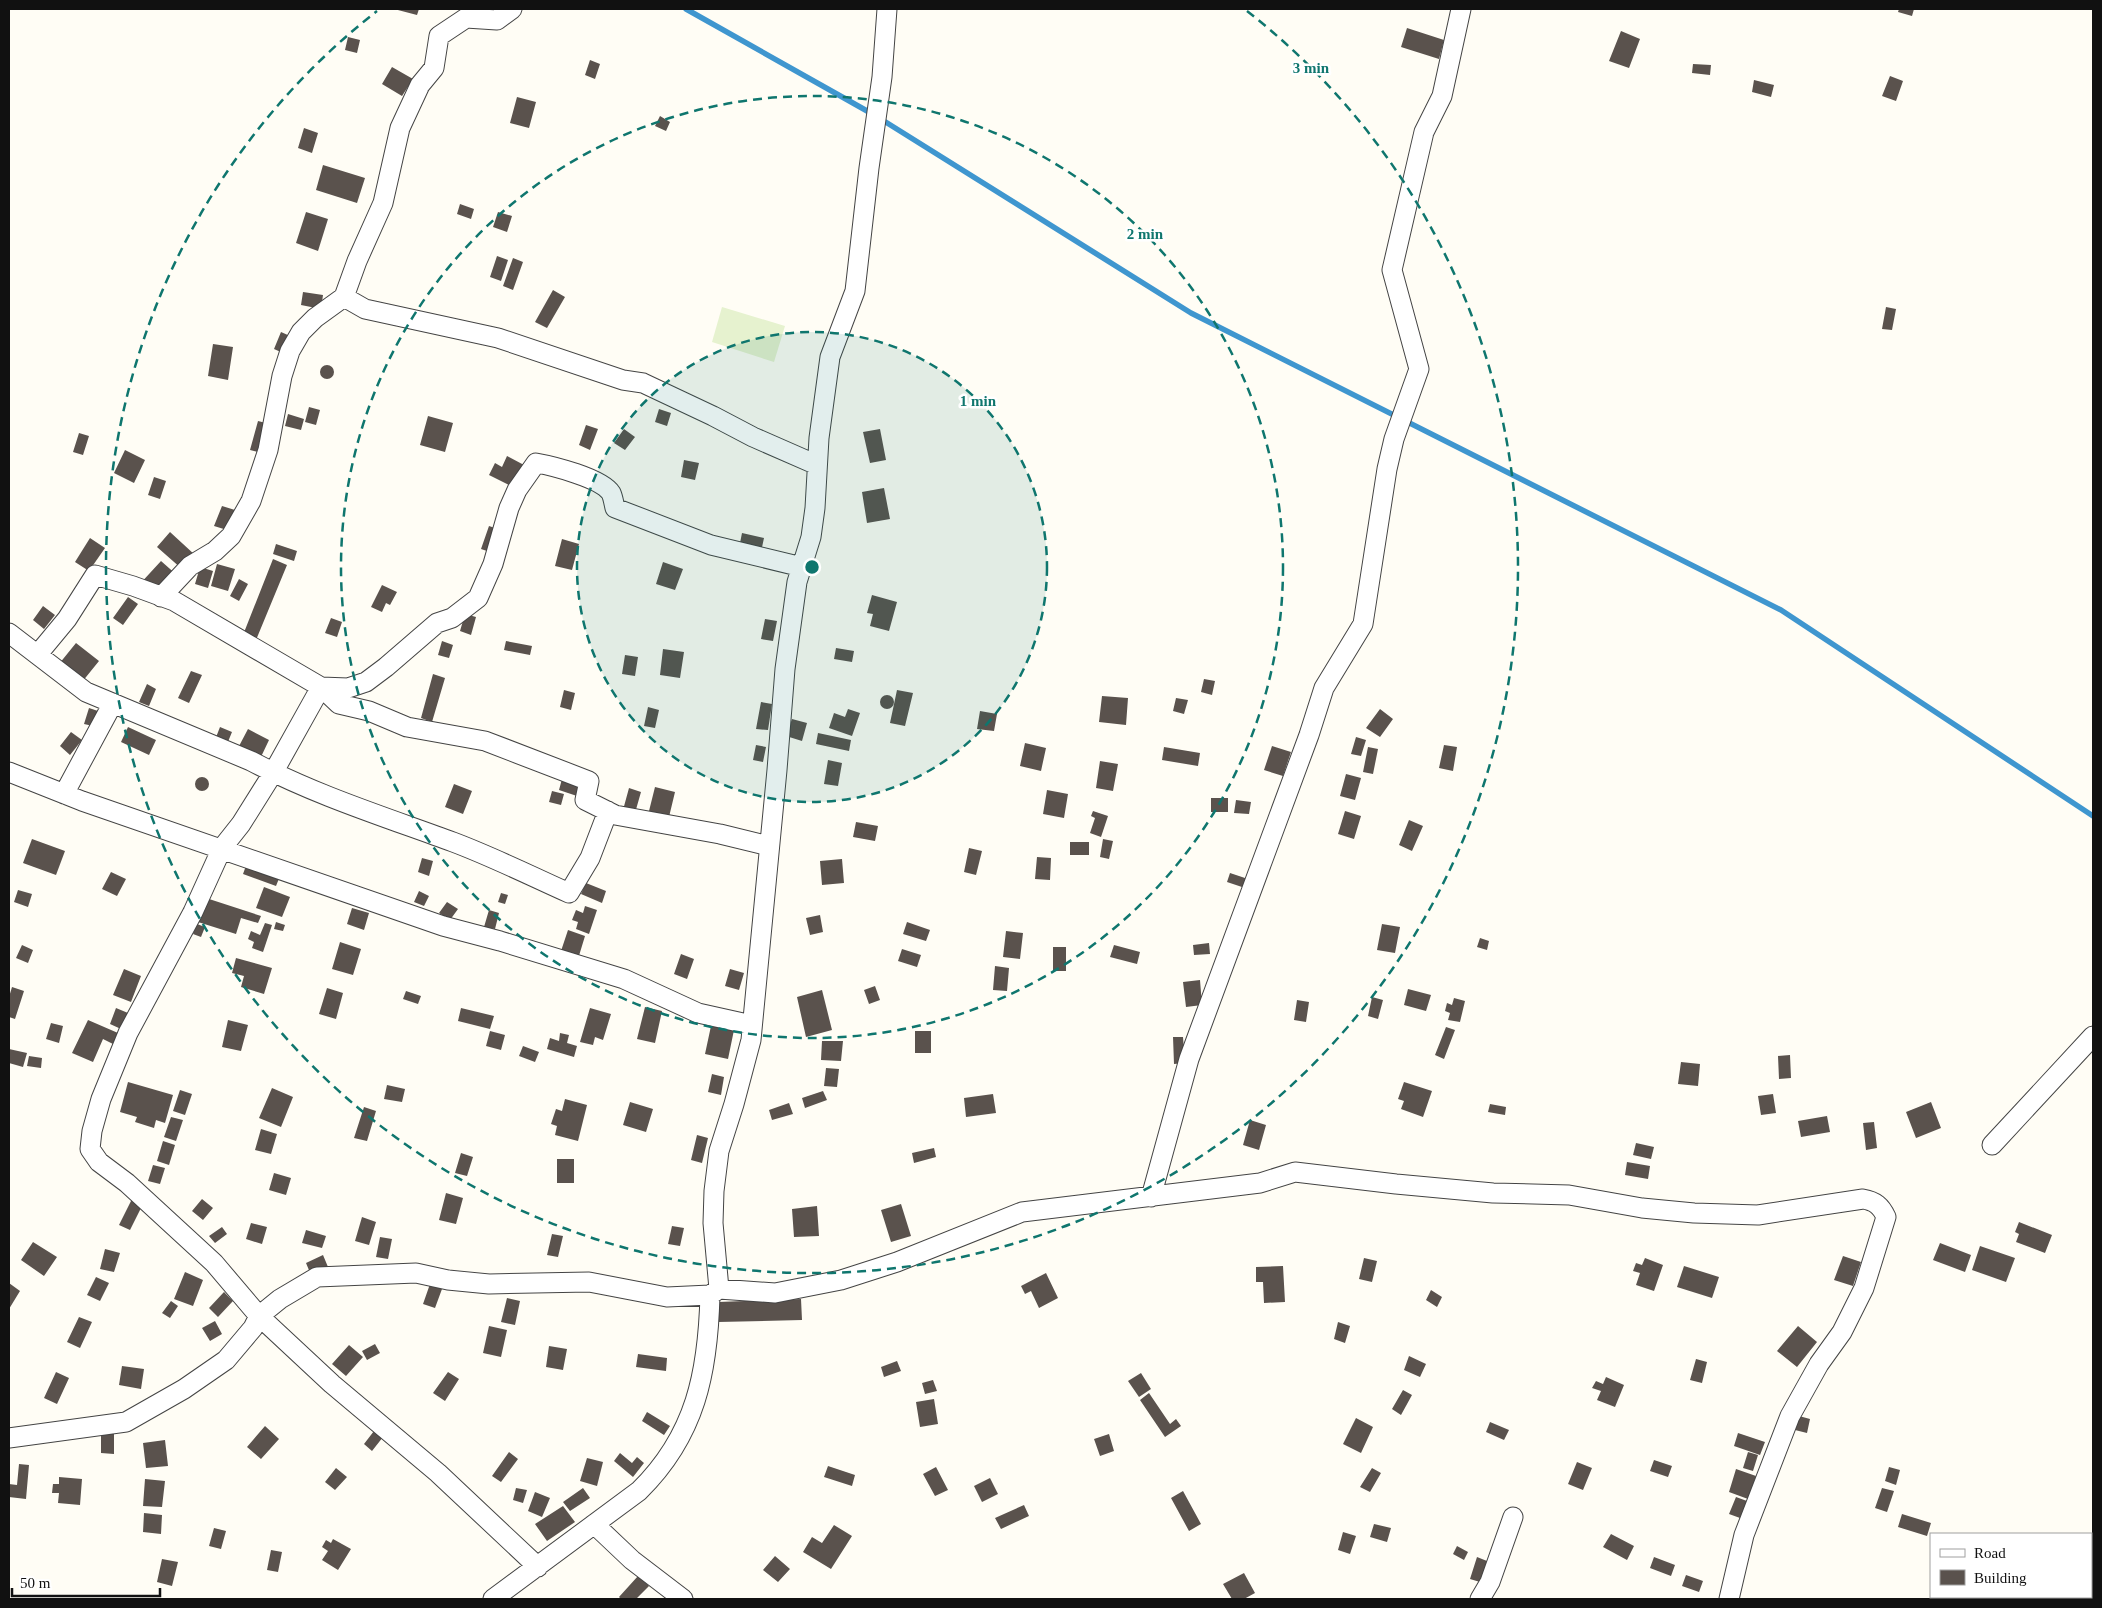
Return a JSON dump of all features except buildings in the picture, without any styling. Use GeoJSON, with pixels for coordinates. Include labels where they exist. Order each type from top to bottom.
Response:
{"type":"FeatureCollection","features":[{"type":"Feature","properties":{"kind":"street"},"geometry":{"type":"LineString","coordinates":[[161,597],[190,566],[215,551],[231,536],[251,501],[268,450],[282,376],[290,351],[301,332],[315,318],[344,297],[357,261],[383,203],[400,128],[420,85],[434,68],[439,36],[466,18],[497,20],[512,9]]}},
{"type":"Feature","properties":{"kind":"street"},"geometry":{"type":"LineString","coordinates":[[493,1599],[639,1492],[658,1472],[691,1414],[702,1381],[715,1292],[714,1224],[719,1151],[751,1040],[785,669],[797,582],[811,537],[830,357],[855,291],[868,168],[882,76],[887,9]]}},
{"type":"Feature","properties":{"kind":"street"},"geometry":{"type":"LineString","coordinates":[[1151,1197],[1189,1059],[1309,735],[1324,688],[1363,624],[1387,469],[1394,439],[1419,370],[1392,270],[1424,132],[1442,96],[1461,9]]}},
{"type":"Feature","properties":{"kind":"street"},"geometry":{"type":"LineString","coordinates":[[344,297],[365,309],[498,338],[623,380],[643,383],[754,437],[818,465]]}},
{"type":"Feature","properties":{"kind":"street"},"geometry":{"type":"LineString","coordinates":[[321,687],[348,688],[366,682],[437,623],[452,618],[478,598],[493,564],[516,490],[536,463],[565,468],[595,482],[610,492],[615,508],[664,528],[711,545],[802,567]]}},
{"type":"Feature","properties":{"kind":"street"},"geometry":{"type":"LineString","coordinates":[[38,654],[67,619],[95,575],[133,586],[182,605],[321,687],[339,704],[369,711],[407,727],[485,740],[589,781],[585,800],[615,815],[720,834],[769,846]]}},
{"type":"Feature","properties":{"kind":"street"},"geometry":{"type":"LineString","coordinates":[[9,633],[86,692],[251,761],[272,773],[371,813],[454,843],[569,893],[590,858],[608,811]]}},
{"type":"Feature","properties":{"kind":"street"},"geometry":{"type":"LineString","coordinates":[[321,687],[241,824],[222,848],[193,912],[128,1033],[102,1099],[92,1131],[90,1149],[99,1162],[127,1184],[214,1263],[259,1316],[332,1384],[438,1474],[538,1567]]}},
{"type":"Feature","properties":{"kind":"street"},"geometry":{"type":"LineString","coordinates":[[64,794],[113,703]]}},
{"type":"Feature","properties":{"kind":"street"},"geometry":{"type":"LineString","coordinates":[[9,772],[64,794],[443,926],[500,940],[624,979],[698,1013],[752,1025]]}},
{"type":"Feature","properties":{"kind":"street"},"geometry":{"type":"LineString","coordinates":[[1992,1145],[2093,1036]]}},
{"type":"Feature","properties":{"kind":"street"},"geometry":{"type":"LineString","coordinates":[[9,1438],[126,1422],[184,1389],[226,1360],[253,1328],[259,1316],[280,1299],[317,1277],[416,1273],[448,1280],[489,1284],[589,1282],[667,1297],[715,1292],[775,1293],[841,1280],[897,1262],[1022,1212],[1260,1183],[1295,1172],[1493,1193],[1569,1194],[1642,1208],[1694,1214],[1758,1215],[1863,1199],[1872,1201],[1882,1208],[1886,1217],[1864,1288],[1842,1332],[1819,1364],[1790,1416],[1744,1535],[1729,1599]]}},
{"type":"Feature","properties":{"kind":"street"},"geometry":{"type":"LineString","coordinates":[[1480,1599],[1490,1582],[1513,1517]]}},
{"type":"Feature","properties":{"kind":"street"},"geometry":{"type":"LineString","coordinates":[[594,1524],[632,1560],[683,1599]]}},
{"type":"Feature","properties":{"kind":"green space"},"geometry":{"type":"Polygon","coordinates":[[[722,307],[785,326],[774,362],[712,342],[722,307]]]}},
{"type":"Feature","properties":{"kind":"waterway"},"geometry":{"type":"LineString","coordinates":[[686,9],[876,116],[1191,313],[1781,610],[2093,816]]}}]}
